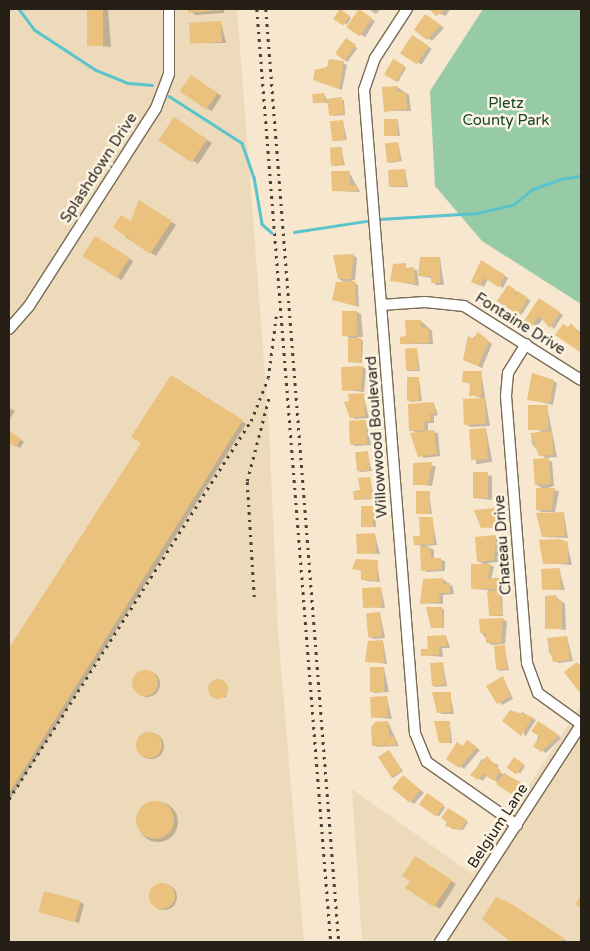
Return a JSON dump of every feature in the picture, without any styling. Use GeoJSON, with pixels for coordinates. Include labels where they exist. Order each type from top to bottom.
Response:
{"type":"FeatureCollection","features":[{"type":"Feature","properties":{"kind":"street","name":"Splashdown Drive"},"geometry":{"type":"LineString","coordinates":[[9,329],[29,306],[156,108],[169,74],[169,9]]}},
{"type":"Feature","properties":{"kind":"street","name":"Willowwood Boulevard"},"geometry":{"type":"LineString","coordinates":[[407,9],[375,58],[364,90],[417,744],[427,762],[517,825]]}},
{"type":"Feature","properties":{"kind":"street","name":"Fontaine Drive"},"geometry":{"type":"LineString","coordinates":[[380,305],[455,304],[526,344],[581,380]]}},
{"type":"Feature","properties":{"kind":"street","name":"Chateau Drive"},"geometry":{"type":"LineString","coordinates":[[526,344],[508,372],[506,396],[527,663],[538,693],[581,724]]}},
{"type":"Feature","properties":{"kind":"street","name":"Belgium Lane"},"geometry":{"type":"LineString","coordinates":[[440,942],[581,724]]}},
{"type":"Feature","properties":{"kind":"shaded area"},"geometry":{"type":"Polygon","coordinates":[[[9,9],[237,9],[269,427],[278,632],[304,942],[9,942],[9,9]]]}},
{"type":"Feature","properties":{"kind":"shaded area"},"geometry":{"type":"Polygon","coordinates":[[[581,705],[581,942],[362,942],[352,789],[472,874],[581,705]]]}},
{"type":"Feature","properties":{"kind":"green space","name":"Pletz County Park"},"geometry":{"type":"Polygon","coordinates":[[[483,9],[581,9],[581,304],[482,241],[435,186],[430,91],[483,9]]]}},
{"type":"Feature","properties":{"kind":"building"},"geometry":{"type":"Polygon","coordinates":[[[87,9],[103,9],[103,46],[87,46],[87,9]]]}},
{"type":"Feature","properties":{"kind":"building"},"geometry":{"type":"Polygon","coordinates":[[[188,9],[221,9],[221,10],[188,13],[188,9]]]}},
{"type":"Feature","properties":{"kind":"building"},"geometry":{"type":"Polygon","coordinates":[[[340,9],[350,16],[343,26],[333,19],[340,9]]]}},
{"type":"Feature","properties":{"kind":"building"},"geometry":{"type":"Polygon","coordinates":[[[359,9],[372,18],[359,36],[346,27],[359,9]]]}},
{"type":"Feature","properties":{"kind":"building"},"geometry":{"type":"Polygon","coordinates":[[[429,9],[447,9],[436,16],[429,9]]]}},
{"type":"Feature","properties":{"kind":"building"},"geometry":{"type":"Polygon","coordinates":[[[425,14],[441,25],[427,40],[414,30],[425,14]]]}},
{"type":"Feature","properties":{"kind":"building"},"geometry":{"type":"Polygon","coordinates":[[[221,21],[222,42],[190,44],[189,23],[221,21]]]}},
{"type":"Feature","properties":{"kind":"building"},"geometry":{"type":"Polygon","coordinates":[[[412,35],[429,46],[417,64],[400,53],[412,35]]]}},
{"type":"Feature","properties":{"kind":"building"},"geometry":{"type":"Polygon","coordinates":[[[346,38],[356,45],[345,60],[335,54],[346,38]]]}},
{"type":"Feature","properties":{"kind":"building"},"geometry":{"type":"Polygon","coordinates":[[[329,59],[344,61],[339,89],[313,80],[315,70],[327,67],[329,59]]]}},
{"type":"Feature","properties":{"kind":"building"},"geometry":{"type":"Polygon","coordinates":[[[393,59],[405,66],[396,82],[384,75],[393,59]]]}},
{"type":"Feature","properties":{"kind":"building"},"geometry":{"type":"Polygon","coordinates":[[[191,75],[218,93],[206,109],[180,92],[191,75]]]}},
{"type":"Feature","properties":{"kind":"building"},"geometry":{"type":"Polygon","coordinates":[[[397,86],[398,92],[406,92],[407,109],[384,112],[382,87],[397,86]]]}},
{"type":"Feature","properties":{"kind":"building"},"geometry":{"type":"Polygon","coordinates":[[[324,93],[325,102],[313,103],[312,94],[324,93]]]}},
{"type":"Feature","properties":{"kind":"building"},"geometry":{"type":"Polygon","coordinates":[[[342,97],[344,114],[329,116],[327,99],[342,97]]]}},
{"type":"Feature","properties":{"kind":"building"},"geometry":{"type":"Polygon","coordinates":[[[174,117],[207,139],[192,163],[158,140],[174,117]]]}},
{"type":"Feature","properties":{"kind":"building"},"geometry":{"type":"Polygon","coordinates":[[[384,119],[398,119],[398,136],[384,136],[384,119]]]}},
{"type":"Feature","properties":{"kind":"building"},"geometry":{"type":"Polygon","coordinates":[[[343,120],[345,140],[332,141],[330,121],[343,120]]]}},
{"type":"Feature","properties":{"kind":"building"},"geometry":{"type":"Polygon","coordinates":[[[398,142],[400,161],[387,162],[385,143],[398,142]]]}},
{"type":"Feature","properties":{"kind":"building"},"geometry":{"type":"Polygon","coordinates":[[[342,147],[343,165],[331,166],[330,148],[342,147]]]}},
{"type":"Feature","properties":{"kind":"building"},"geometry":{"type":"Polygon","coordinates":[[[405,169],[406,186],[389,187],[388,170],[405,169]]]}},
{"type":"Feature","properties":{"kind":"building"},"geometry":{"type":"Polygon","coordinates":[[[331,171],[350,171],[350,185],[357,185],[357,191],[332,191],[331,171]]]}},
{"type":"Feature","properties":{"kind":"building"},"geometry":{"type":"Polygon","coordinates":[[[139,200],[172,221],[150,254],[113,227],[121,215],[131,221],[139,200]]]}},
{"type":"Feature","properties":{"kind":"building"},"geometry":{"type":"Polygon","coordinates":[[[95,236],[130,258],[117,278],[82,256],[95,236]]]}},
{"type":"Feature","properties":{"kind":"building"},"geometry":{"type":"Polygon","coordinates":[[[354,254],[351,279],[338,279],[333,255],[354,254]]]}},
{"type":"Feature","properties":{"kind":"building"},"geometry":{"type":"Polygon","coordinates":[[[420,257],[440,257],[440,283],[431,283],[431,276],[418,276],[420,257]]]}},
{"type":"Feature","properties":{"kind":"building"},"geometry":{"type":"Polygon","coordinates":[[[481,260],[505,275],[499,287],[484,278],[480,286],[471,282],[481,260]]]}},
{"type":"Feature","properties":{"kind":"building"},"geometry":{"type":"Polygon","coordinates":[[[406,263],[406,268],[414,267],[415,284],[390,281],[393,264],[406,263]]]}},
{"type":"Feature","properties":{"kind":"building"},"geometry":{"type":"Polygon","coordinates":[[[355,281],[356,306],[332,300],[336,282],[355,281]]]}},
{"type":"Feature","properties":{"kind":"building"},"geometry":{"type":"Polygon","coordinates":[[[508,285],[515,289],[515,296],[518,291],[528,298],[518,315],[497,301],[508,285]]]}},
{"type":"Feature","properties":{"kind":"building"},"geometry":{"type":"Polygon","coordinates":[[[539,298],[560,312],[550,328],[539,316],[532,326],[524,321],[539,298]]]}},
{"type":"Feature","properties":{"kind":"building"},"geometry":{"type":"Polygon","coordinates":[[[342,311],[357,311],[357,336],[342,336],[342,311]]]}},
{"type":"Feature","properties":{"kind":"building"},"geometry":{"type":"Polygon","coordinates":[[[405,320],[421,320],[421,328],[429,327],[429,343],[400,344],[400,337],[406,336],[405,320]]]}},
{"type":"Feature","properties":{"kind":"building"},"geometry":{"type":"Polygon","coordinates":[[[571,323],[581,335],[580,352],[555,335],[563,324],[568,327],[571,323]]]}},
{"type":"Feature","properties":{"kind":"building"},"geometry":{"type":"Polygon","coordinates":[[[478,332],[489,341],[478,366],[463,360],[468,336],[474,339],[478,332]]]}},
{"type":"Feature","properties":{"kind":"building"},"geometry":{"type":"Polygon","coordinates":[[[348,338],[361,338],[361,362],[348,362],[348,338]]]}},
{"type":"Feature","properties":{"kind":"building"},"geometry":{"type":"Polygon","coordinates":[[[417,348],[418,370],[406,371],[405,349],[417,348]]]}},
{"type":"Feature","properties":{"kind":"building"},"geometry":{"type":"Polygon","coordinates":[[[363,366],[361,390],[342,391],[341,367],[363,366]]]}},
{"type":"Feature","properties":{"kind":"building"},"geometry":{"type":"Polygon","coordinates":[[[463,371],[482,371],[481,396],[469,396],[470,383],[462,382],[463,371]]]}},
{"type":"Feature","properties":{"kind":"building"},"geometry":{"type":"Polygon","coordinates":[[[532,373],[554,380],[550,403],[527,400],[532,373]]]}},
{"type":"Feature","properties":{"kind":"building"},"geometry":{"type":"Polygon","coordinates":[[[171,375],[243,420],[9,793],[9,648],[141,443],[131,437],[171,375]]]}},
{"type":"Feature","properties":{"kind":"building"},"geometry":{"type":"Polygon","coordinates":[[[407,377],[419,377],[419,401],[407,401],[407,377]]]}},
{"type":"Feature","properties":{"kind":"building"},"geometry":{"type":"Polygon","coordinates":[[[364,393],[365,416],[350,418],[344,402],[349,401],[348,394],[364,393]]]}},
{"type":"Feature","properties":{"kind":"building"},"geometry":{"type":"Polygon","coordinates":[[[485,398],[486,424],[464,425],[463,399],[485,398]]]}},
{"type":"Feature","properties":{"kind":"building"},"geometry":{"type":"Polygon","coordinates":[[[434,402],[435,414],[430,414],[431,421],[424,422],[425,430],[409,431],[408,404],[434,402]]]}},
{"type":"Feature","properties":{"kind":"building"},"geometry":{"type":"Polygon","coordinates":[[[528,405],[548,405],[548,430],[528,430],[528,405]]]}},
{"type":"Feature","properties":{"kind":"building"},"geometry":{"type":"Polygon","coordinates":[[[366,420],[367,444],[350,445],[349,421],[366,420]]]}},
{"type":"Feature","properties":{"kind":"building"},"geometry":{"type":"Polygon","coordinates":[[[486,428],[488,459],[471,460],[469,429],[486,428]]]}},
{"type":"Feature","properties":{"kind":"building"},"geometry":{"type":"Polygon","coordinates":[[[434,430],[437,454],[418,457],[410,433],[434,430]]]}},
{"type":"Feature","properties":{"kind":"building"},"geometry":{"type":"Polygon","coordinates":[[[9,431],[21,439],[16,447],[9,443],[9,431]]]}},
{"type":"Feature","properties":{"kind":"building"},"geometry":{"type":"Polygon","coordinates":[[[552,431],[553,455],[539,456],[530,433],[552,431]]]}},
{"type":"Feature","properties":{"kind":"building"},"geometry":{"type":"Polygon","coordinates":[[[368,451],[370,470],[357,471],[355,452],[368,451]]]}},
{"type":"Feature","properties":{"kind":"building"},"geometry":{"type":"Polygon","coordinates":[[[549,458],[551,484],[535,485],[533,459],[549,458]]]}},
{"type":"Feature","properties":{"kind":"building"},"geometry":{"type":"Polygon","coordinates":[[[432,462],[428,485],[413,485],[413,463],[432,462]]]}},
{"type":"Feature","properties":{"kind":"building"},"geometry":{"type":"Polygon","coordinates":[[[473,472],[488,472],[488,498],[473,498],[473,472]]]}},
{"type":"Feature","properties":{"kind":"building"},"geometry":{"type":"Polygon","coordinates":[[[370,477],[372,498],[354,500],[353,491],[360,490],[358,478],[370,477]]]}},
{"type":"Feature","properties":{"kind":"building"},"geometry":{"type":"Polygon","coordinates":[[[536,488],[555,488],[551,510],[536,510],[536,488]]]}},
{"type":"Feature","properties":{"kind":"building"},"geometry":{"type":"Polygon","coordinates":[[[416,491],[430,491],[430,514],[416,514],[416,491]]]}},
{"type":"Feature","properties":{"kind":"building"},"geometry":{"type":"Polygon","coordinates":[[[361,506],[373,506],[373,527],[361,527],[361,506]]]}},
{"type":"Feature","properties":{"kind":"building"},"geometry":{"type":"Polygon","coordinates":[[[495,508],[495,527],[481,528],[474,510],[495,508]]]}},
{"type":"Feature","properties":{"kind":"building"},"geometry":{"type":"Polygon","coordinates":[[[564,512],[565,536],[542,537],[536,513],[564,512]]]}},
{"type":"Feature","properties":{"kind":"building"},"geometry":{"type":"Polygon","coordinates":[[[419,517],[433,517],[434,544],[414,545],[413,536],[420,536],[419,517]]]}},
{"type":"Feature","properties":{"kind":"building"},"geometry":{"type":"Polygon","coordinates":[[[375,533],[376,553],[357,554],[356,534],[375,533]]]}},
{"type":"Feature","properties":{"kind":"building"},"geometry":{"type":"Polygon","coordinates":[[[496,535],[494,560],[477,562],[475,537],[496,535]]]}},
{"type":"Feature","properties":{"kind":"building"},"geometry":{"type":"Polygon","coordinates":[[[559,539],[568,542],[568,563],[543,564],[539,540],[559,539]]]}},
{"type":"Feature","properties":{"kind":"building"},"geometry":{"type":"Polygon","coordinates":[[[420,547],[430,547],[431,558],[441,558],[442,569],[421,571],[420,547]]]}},
{"type":"Feature","properties":{"kind":"building"},"geometry":{"type":"Polygon","coordinates":[[[356,559],[378,560],[377,581],[361,580],[361,570],[352,569],[356,559]]]}},
{"type":"Feature","properties":{"kind":"building"},"geometry":{"type":"Polygon","coordinates":[[[471,564],[491,564],[488,578],[501,578],[501,589],[471,589],[471,564]]]}},
{"type":"Feature","properties":{"kind":"building"},"geometry":{"type":"Polygon","coordinates":[[[560,568],[561,589],[542,590],[541,569],[560,568]]]}},
{"type":"Feature","properties":{"kind":"building"},"geometry":{"type":"Polygon","coordinates":[[[443,578],[443,584],[450,583],[450,593],[439,593],[440,602],[420,604],[423,579],[443,578]]]}},
{"type":"Feature","properties":{"kind":"building"},"geometry":{"type":"Polygon","coordinates":[[[381,587],[382,607],[363,608],[362,588],[381,587]]]}},
{"type":"Feature","properties":{"kind":"building"},"geometry":{"type":"Polygon","coordinates":[[[500,590],[502,615],[489,616],[487,591],[500,590]]]}},
{"type":"Feature","properties":{"kind":"building"},"geometry":{"type":"Polygon","coordinates":[[[556,595],[557,601],[562,601],[562,629],[545,629],[545,596],[556,595]]]}},
{"type":"Feature","properties":{"kind":"building"},"geometry":{"type":"Polygon","coordinates":[[[426,607],[442,607],[443,628],[431,628],[426,607]]]}},
{"type":"Feature","properties":{"kind":"building"},"geometry":{"type":"Polygon","coordinates":[[[380,612],[382,636],[368,637],[366,613],[380,612]]]}},
{"type":"Feature","properties":{"kind":"building"},"geometry":{"type":"Polygon","coordinates":[[[503,618],[501,643],[486,643],[486,633],[480,633],[479,619],[503,618]]]}},
{"type":"Feature","properties":{"kind":"building"},"geometry":{"type":"Polygon","coordinates":[[[446,635],[447,646],[439,647],[439,655],[421,656],[421,649],[428,649],[427,636],[446,635]]]}},
{"type":"Feature","properties":{"kind":"building"},"geometry":{"type":"Polygon","coordinates":[[[567,636],[570,660],[553,662],[547,638],[567,636]]]}},
{"type":"Feature","properties":{"kind":"building"},"geometry":{"type":"Polygon","coordinates":[[[383,640],[384,663],[365,662],[368,641],[383,640]]]}},
{"type":"Feature","properties":{"kind":"building"},"geometry":{"type":"Polygon","coordinates":[[[505,645],[507,669],[496,670],[494,646],[505,645]]]}},
{"type":"Feature","properties":{"kind":"building"},"geometry":{"type":"Polygon","coordinates":[[[443,662],[445,685],[432,686],[430,663],[443,662]]]}},
{"type":"Feature","properties":{"kind":"building"},"geometry":{"type":"Polygon","coordinates":[[[577,662],[581,668],[580,693],[564,672],[577,662]]]}},
{"type":"Feature","properties":{"kind":"building"},"geometry":{"type":"Polygon","coordinates":[[[370,667],[384,667],[384,692],[370,692],[370,667]]]}},
{"type":"Feature","properties":{"kind":"building"},"geometry":{"type":"Polygon","coordinates":[[[145,670],[154,674],[158,683],[154,692],[145,696],[136,692],[132,683],[136,674],[145,670]]]}},
{"type":"Feature","properties":{"kind":"building"},"geometry":{"type":"Polygon","coordinates":[[[503,676],[510,696],[497,704],[486,686],[503,676]]]}},
{"type":"Feature","properties":{"kind":"building"},"geometry":{"type":"Polygon","coordinates":[[[218,679],[225,682],[228,689],[225,696],[218,699],[211,696],[208,689],[211,682],[218,679]]]}},
{"type":"Feature","properties":{"kind":"building"},"geometry":{"type":"Polygon","coordinates":[[[432,692],[451,692],[451,712],[437,713],[432,692]]]}},
{"type":"Feature","properties":{"kind":"building"},"geometry":{"type":"Polygon","coordinates":[[[387,696],[388,717],[371,718],[370,697],[387,696]]]}},
{"type":"Feature","properties":{"kind":"building"},"geometry":{"type":"Polygon","coordinates":[[[510,710],[533,717],[521,736],[502,721],[510,710]]]}},
{"type":"Feature","properties":{"kind":"building"},"geometry":{"type":"Polygon","coordinates":[[[388,721],[389,737],[395,737],[396,745],[372,746],[371,727],[375,722],[388,721]]]}},
{"type":"Feature","properties":{"kind":"building"},"geometry":{"type":"Polygon","coordinates":[[[434,721],[450,721],[450,743],[439,743],[434,721]]]}},
{"type":"Feature","properties":{"kind":"building"},"geometry":{"type":"Polygon","coordinates":[[[538,721],[559,735],[541,752],[533,746],[540,737],[531,731],[538,721]]]}},
{"type":"Feature","properties":{"kind":"building"},"geometry":{"type":"Polygon","coordinates":[[[149,732],[158,736],[162,745],[158,754],[149,758],[140,754],[136,745],[140,736],[149,732]]]}},
{"type":"Feature","properties":{"kind":"building"},"geometry":{"type":"Polygon","coordinates":[[[467,740],[477,747],[459,768],[446,759],[457,742],[463,746],[467,740]]]}},
{"type":"Feature","properties":{"kind":"building"},"geometry":{"type":"Polygon","coordinates":[[[389,750],[402,770],[391,777],[378,757],[389,750]]]}},
{"type":"Feature","properties":{"kind":"building"},"geometry":{"type":"Polygon","coordinates":[[[487,756],[501,771],[494,781],[483,774],[478,780],[470,775],[487,756]]]}},
{"type":"Feature","properties":{"kind":"building"},"geometry":{"type":"Polygon","coordinates":[[[514,757],[524,764],[516,775],[507,768],[514,757]]]}},
{"type":"Feature","properties":{"kind":"building"},"geometry":{"type":"Polygon","coordinates":[[[504,773],[525,785],[517,798],[496,784],[504,773]]]}},
{"type":"Feature","properties":{"kind":"building"},"geometry":{"type":"Polygon","coordinates":[[[403,775],[421,790],[410,803],[392,788],[403,775]]]}},
{"type":"Feature","properties":{"kind":"building"},"geometry":{"type":"Polygon","coordinates":[[[427,793],[444,805],[436,817],[419,804],[427,793]]]}},
{"type":"Feature","properties":{"kind":"building"},"geometry":{"type":"Polygon","coordinates":[[[155,801],[169,806],[174,820],[169,834],[155,839],[141,834],[136,820],[141,806],[155,801]]]}},
{"type":"Feature","properties":{"kind":"building"},"geometry":{"type":"Polygon","coordinates":[[[448,808],[467,820],[460,830],[445,826],[447,822],[441,818],[448,808]]]}},
{"type":"Feature","properties":{"kind":"building"},"geometry":{"type":"Polygon","coordinates":[[[415,856],[452,880],[434,907],[405,888],[410,881],[402,876],[415,856]]]}},
{"type":"Feature","properties":{"kind":"building"},"geometry":{"type":"Polygon","coordinates":[[[162,883],[171,887],[175,896],[171,905],[162,909],[153,905],[149,896],[153,887],[162,883]]]}},
{"type":"Feature","properties":{"kind":"building"},"geometry":{"type":"Polygon","coordinates":[[[44,891],[81,901],[75,922],[38,912],[44,891]]]}},
{"type":"Feature","properties":{"kind":"building"},"geometry":{"type":"Polygon","coordinates":[[[581,895],[581,908],[575,904],[581,895]]]}},
{"type":"Feature","properties":{"kind":"building"},"geometry":{"type":"Polygon","coordinates":[[[496,897],[508,902],[564,938],[561,942],[511,942],[482,919],[496,897]]]}},
{"type":"Feature","properties":{"kind":"waterway"},"geometry":{"type":"LineString","coordinates":[[19,9],[35,30],[96,70],[129,83],[152,85]]}},
{"type":"Feature","properties":{"kind":"waterway"},"geometry":{"type":"LineString","coordinates":[[169,96],[242,143],[254,177],[262,224],[272,233]]}},
{"type":"Feature","properties":{"kind":"waterway"},"geometry":{"type":"LineString","coordinates":[[379,219],[477,213],[513,205],[533,189],[561,179],[581,176]]}},
{"type":"Feature","properties":{"kind":"waterway"},"geometry":{"type":"LineString","coordinates":[[294,232],[366,221]]}},
{"type":"Feature","properties":{"kind":"railway"},"geometry":{"type":"LineString","coordinates":[[257,9],[331,942]]}},
{"type":"Feature","properties":{"kind":"railway"},"geometry":{"type":"LineString","coordinates":[[266,9],[339,942]]}},
{"type":"Feature","properties":{"kind":"railway"},"geometry":{"type":"LineString","coordinates":[[9,799],[251,421],[268,378],[276,317]]}},
{"type":"Feature","properties":{"kind":"railway"},"geometry":{"type":"LineString","coordinates":[[254,597],[247,481],[269,397]]}}]}
